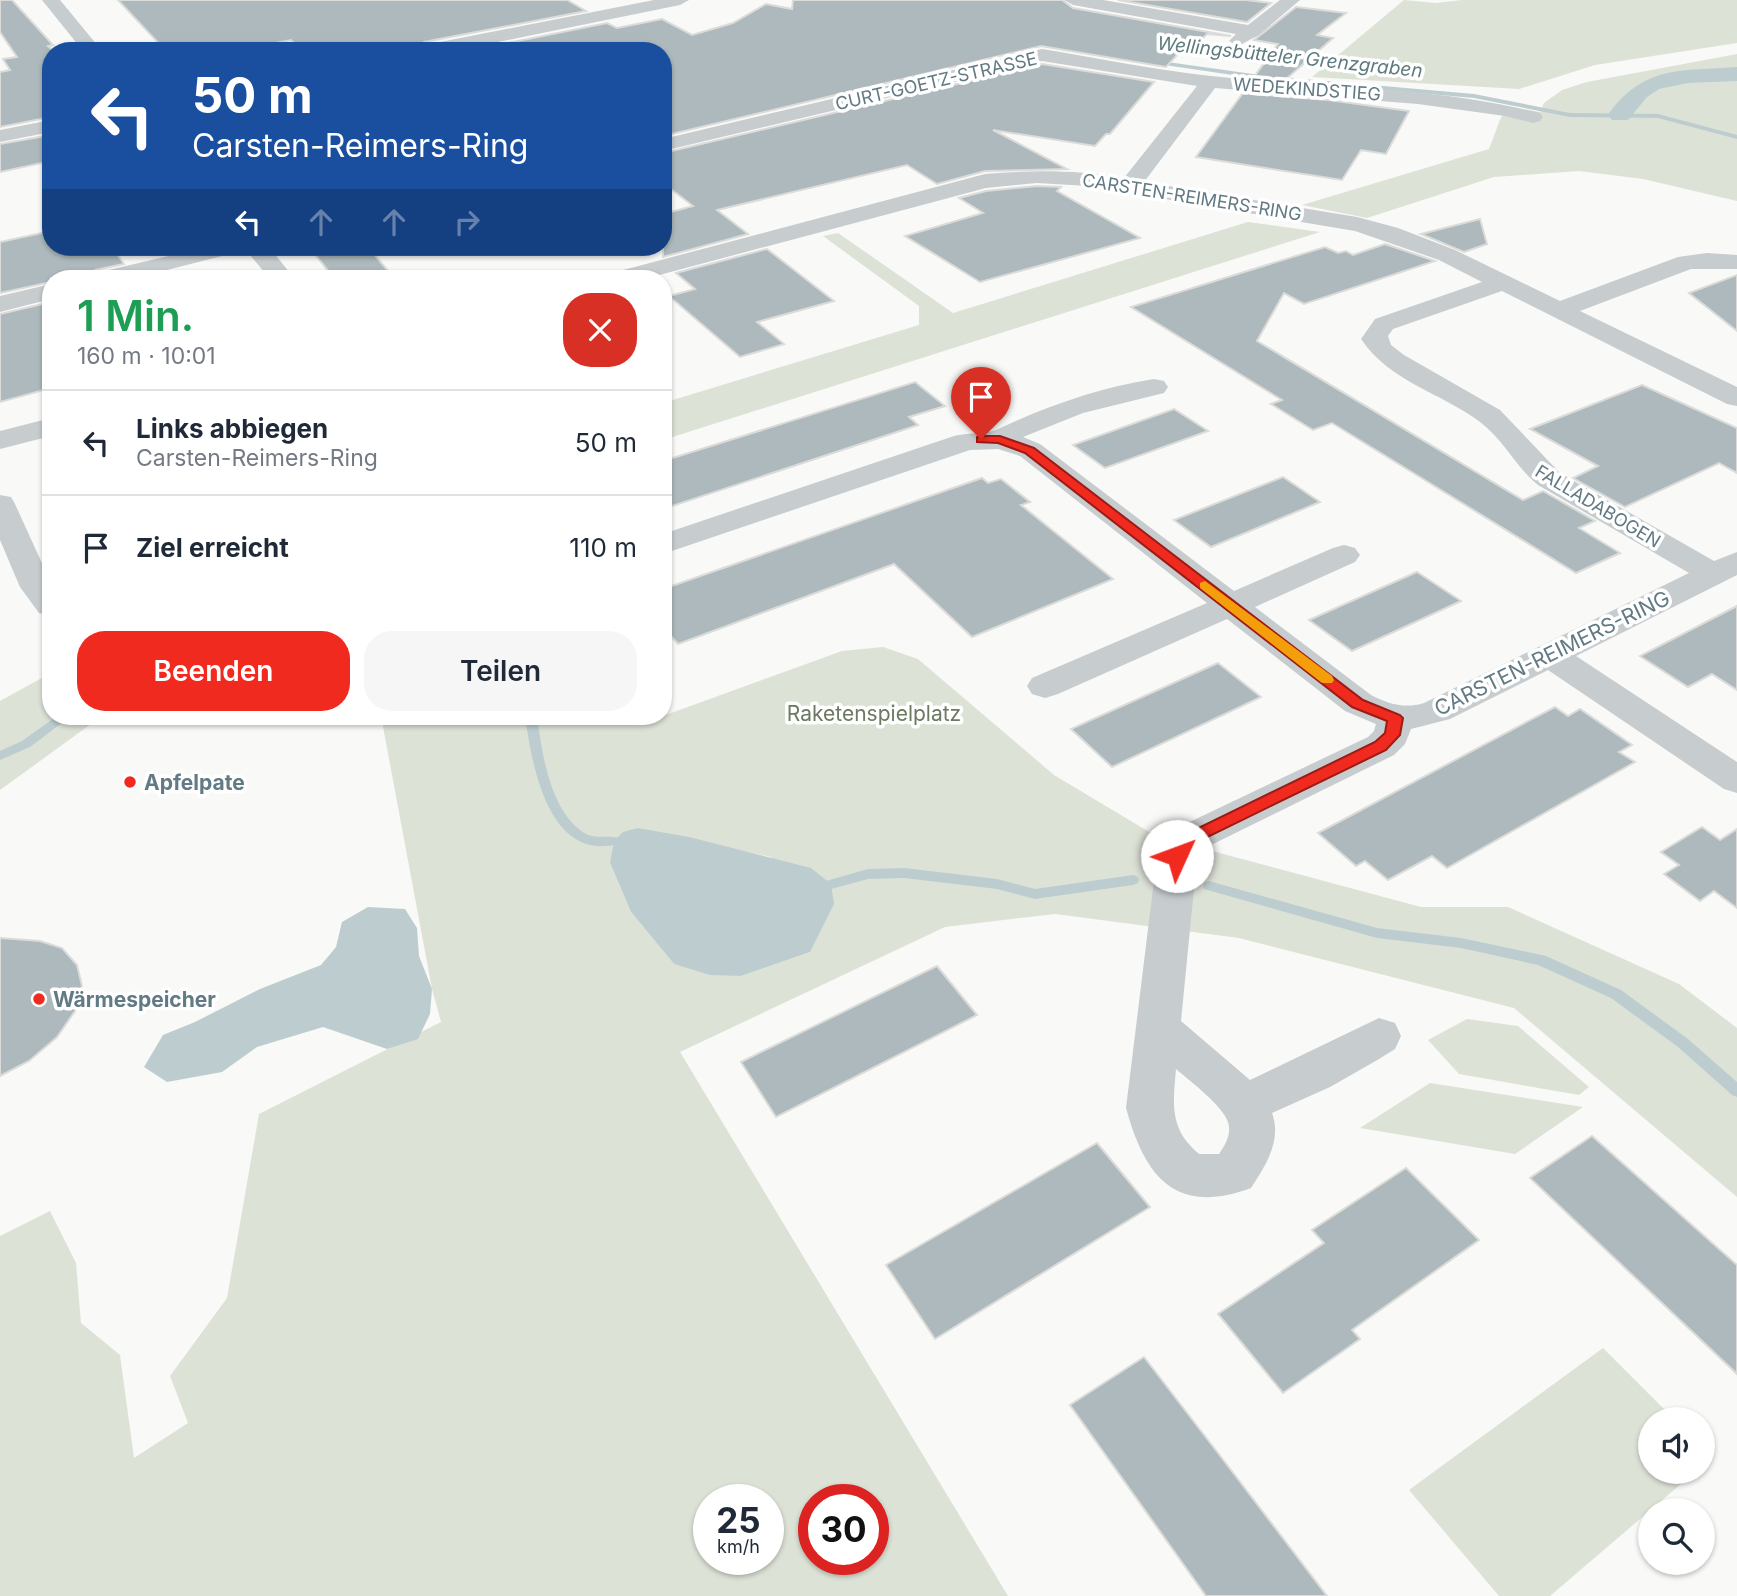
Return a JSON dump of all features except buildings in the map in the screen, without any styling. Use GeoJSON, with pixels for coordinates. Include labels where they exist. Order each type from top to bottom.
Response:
{"type":"FeatureCollection","features":[{"type":"Feature","properties":{"kind":"street"},"geometry":{"type":"LineString","coordinates":[[51,0],[86,42]]}},
{"type":"Feature","properties":{"kind":"street"},"geometry":{"type":"LineString","coordinates":[[470,42],[680,0]]}},
{"type":"Feature","properties":{"kind":"street"},"geometry":{"type":"LineString","coordinates":[[1052,0],[1072,0],[1246,36],[1291,0]]}},
{"type":"Feature","properties":{"kind":"street","name":"CURT-GOETZ-STRASSE"},"geometry":{"type":"LineString","coordinates":[[672,143],[1042,55],[1210,82]]}},
{"type":"Feature","properties":{"kind":"street","name":"WEDEKINDSTIEG"},"geometry":{"type":"LineString","coordinates":[[1130,185],[1210,82],[1418,98],[1505,110],[1533,117]]}},
{"type":"Feature","properties":{"kind":"street"},"geometry":{"type":"LineString","coordinates":[[0,136],[42,128]]}},
{"type":"Feature","properties":{"kind":"street","name":"CARSTEN-REIMERS-RING"},"geometry":{"type":"LineString","coordinates":[[651,270],[985,181],[1037,176],[1130,185],[1374,229],[1425,246],[1737,397]]}},
{"type":"Feature","properties":{"kind":"street"},"geometry":{"type":"LineString","coordinates":[[139,270],[198,256]]}},
{"type":"Feature","properties":{"kind":"street"},"geometry":{"type":"LineString","coordinates":[[264,256],[275,270]]}},
{"type":"Feature","properties":{"kind":"street"},"geometry":{"type":"LineString","coordinates":[[1558,310],[1687,262],[1737,262]]}},
{"type":"Feature","properties":{"kind":"street","name":"FALLADABOGEN"},"geometry":{"type":"LineString","coordinates":[[1502,283],[1384,324],[1374,339],[1387,355],[1494,419],[1538,472],[1725,568]]}},
{"type":"Feature","properties":{"kind":"street"},"geometry":{"type":"LineString","coordinates":[[0,304],[42,293]]}},
{"type":"Feature","properties":{"kind":"street","name":"CARSTEN-REIMERS-RING"},"geometry":{"type":"LineString","coordinates":[[1000,440],[1015,428],[1112,395],[1154,387]]}},
{"type":"Feature","properties":{"kind":"street"},"geometry":{"type":"LineString","coordinates":[[0,440],[42,429]]}},
{"type":"Feature","properties":{"kind":"street","name":"CARSTEN-REIMERS-RING"},"geometry":{"type":"LineString","coordinates":[[672,542],[964,442],[1000,440],[1030,450],[1358,704],[1395,718],[1414,718],[1437,711],[1725,568]]}},
{"type":"Feature","properties":{"kind":"street"},"geometry":{"type":"LineString","coordinates":[[0,504],[36,587],[42,595]]}},
{"type":"Feature","properties":{"kind":"street"},"geometry":{"type":"LineString","coordinates":[[1045,686],[1344,555]]}},
{"type":"Feature","properties":{"kind":"street"},"geometry":{"type":"LineString","coordinates":[[1550,655],[1737,780]]}},
{"type":"Feature","properties":{"kind":"street"},"geometry":{"type":"LineString","coordinates":[[1159,1029],[1244,1103],[1252,1123],[1249,1151],[1234,1173],[1206,1177],[1180,1168],[1167,1156],[1149,1108],[1177,856],[1189,839],[1381,746],[1392,735],[1395,718]]}},
{"type":"Feature","properties":{"kind":"street"},"geometry":{"type":"LineString","coordinates":[[1244,1103],[1271,1094],[1379,1036]]}},
{"type":"Feature","properties":{"kind":"green space"},"geometry":{"type":"Polygon","coordinates":[[[1404,0],[1436,3],[1462,0],[1737,0],[1737,43],[1595,65],[1519,89],[1312,77],[1404,0]]]}},
{"type":"Feature","properties":{"kind":"green space"},"geometry":{"type":"Polygon","coordinates":[[[1737,54],[1737,201],[1643,179],[1579,171],[1494,177],[1367,218],[1302,205],[1489,149],[1504,114],[1516,109],[1540,112],[1544,103],[1562,90],[1587,82],[1737,54]]]}},
{"type":"Feature","properties":{"kind":"green space"},"geometry":{"type":"Polygon","coordinates":[[[1248,222],[1320,232],[672,437],[672,400],[919,325],[919,306],[823,236],[838,233],[953,313],[1248,222]]]}},
{"type":"Feature","properties":{"kind":"green space","name":"Raketenspielplatz"},"geometry":{"type":"Polygon","coordinates":[[[883,647],[918,659],[1054,775],[1156,836],[1421,907],[1508,907],[1679,984],[1737,1028],[1737,1197],[1514,1008],[1239,938],[1055,914],[945,927],[680,1052],[1008,1596],[0,1596],[0,1236],[50,1211],[76,1263],[81,1323],[120,1355],[134,1458],[188,1423],[170,1376],[227,1298],[259,1114],[441,1022],[432,989],[383,725],[672,725],[672,713],[842,651],[883,647]],[[638,828],[610,863],[631,912],[674,964],[741,976],[810,952],[771,857],[638,828]]]}},
{"type":"Feature","properties":{"kind":"green space"},"geometry":{"type":"Polygon","coordinates":[[[42,678],[42,725],[90,725],[0,790],[0,701],[42,678]]]}},
{"type":"Feature","properties":{"kind":"green space"},"geometry":{"type":"Polygon","coordinates":[[[1467,1019],[1518,1026],[1589,1087],[1579,1095],[1459,1074],[1428,1040],[1467,1019]]]}},
{"type":"Feature","properties":{"kind":"green space"},"geometry":{"type":"Polygon","coordinates":[[[1430,1083],[1583,1107],[1515,1154],[1360,1128],[1430,1083]]]}},
{"type":"Feature","properties":{"kind":"green space"},"geometry":{"type":"Polygon","coordinates":[[[1603,1348],[1662,1407],[1638,1407],[1638,1484],[1681,1484],[1665,1498],[1638,1498],[1638,1521],[1550,1596],[1499,1596],[1409,1490],[1603,1348]]]}},
{"type":"Feature","properties":{"kind":"shaded area"},"geometry":{"type":"Polygon","coordinates":[[[638,828],[689,837],[811,868],[831,884],[834,904],[810,952],[741,976],[710,975],[674,964],[631,912],[610,863],[614,841],[623,832],[638,828]]]}},
{"type":"Feature","properties":{"kind":"shaded area"},"geometry":{"type":"Polygon","coordinates":[[[368,907],[405,909],[417,928],[419,956],[432,989],[430,1014],[418,1039],[387,1049],[323,1027],[257,1047],[222,1072],[167,1082],[144,1067],[163,1035],[260,989],[321,965],[336,947],[342,922],[368,907]]]}},
{"type":"Feature","properties":{"kind":"waterway","name":"Wellingsbütteler Grenzgraben"},"geometry":{"type":"LineString","coordinates":[[1153,62],[1260,77],[1474,96],[1570,115],[1658,116],[1737,137]]}},
{"type":"Feature","properties":{"kind":"waterway"},"geometry":{"type":"LineString","coordinates":[[1620,115],[1639,92],[1662,81],[1737,74]]}},
{"type":"Feature","properties":{"kind":"waterway"},"geometry":{"type":"LineString","coordinates":[[0,756],[26,744],[52,725]]}},
{"type":"Feature","properties":{"kind":"waterway"},"geometry":{"type":"LineString","coordinates":[[532,725],[537,756],[547,789],[563,821],[585,840],[614,841]]}},
{"type":"Feature","properties":{"kind":"waterway"},"geometry":{"type":"LineString","coordinates":[[831,884],[868,874],[904,873],[997,884],[1035,894],[1133,880]]}},
{"type":"Feature","properties":{"kind":"waterway"},"geometry":{"type":"LineString","coordinates":[[1209,886],[1377,933],[1461,943],[1541,960],[1616,994],[1683,1043],[1737,1091]]}},
{"type":"Feature","properties":{"kind":"slow traffic"},"geometry":{"type":"LineString","coordinates":[[1205,586],[1327,680]]}},
{"type":"Feature","properties":{"kind":"place","name":"Apfelpate"},"geometry":{"type":"Point","coordinates":[130,782]}},
{"type":"Feature","properties":{"kind":"place","name":"Wärmespeicher"},"geometry":{"type":"Point","coordinates":[39,999]}},
{"type":"Feature","properties":{"kind":"route"},"geometry":{"type":"LineString","coordinates":[[981,439],[1000,440],[1030,450],[1358,704],[1395,718],[1392,735],[1381,746],[1189,839],[1177,856]]}}]}
